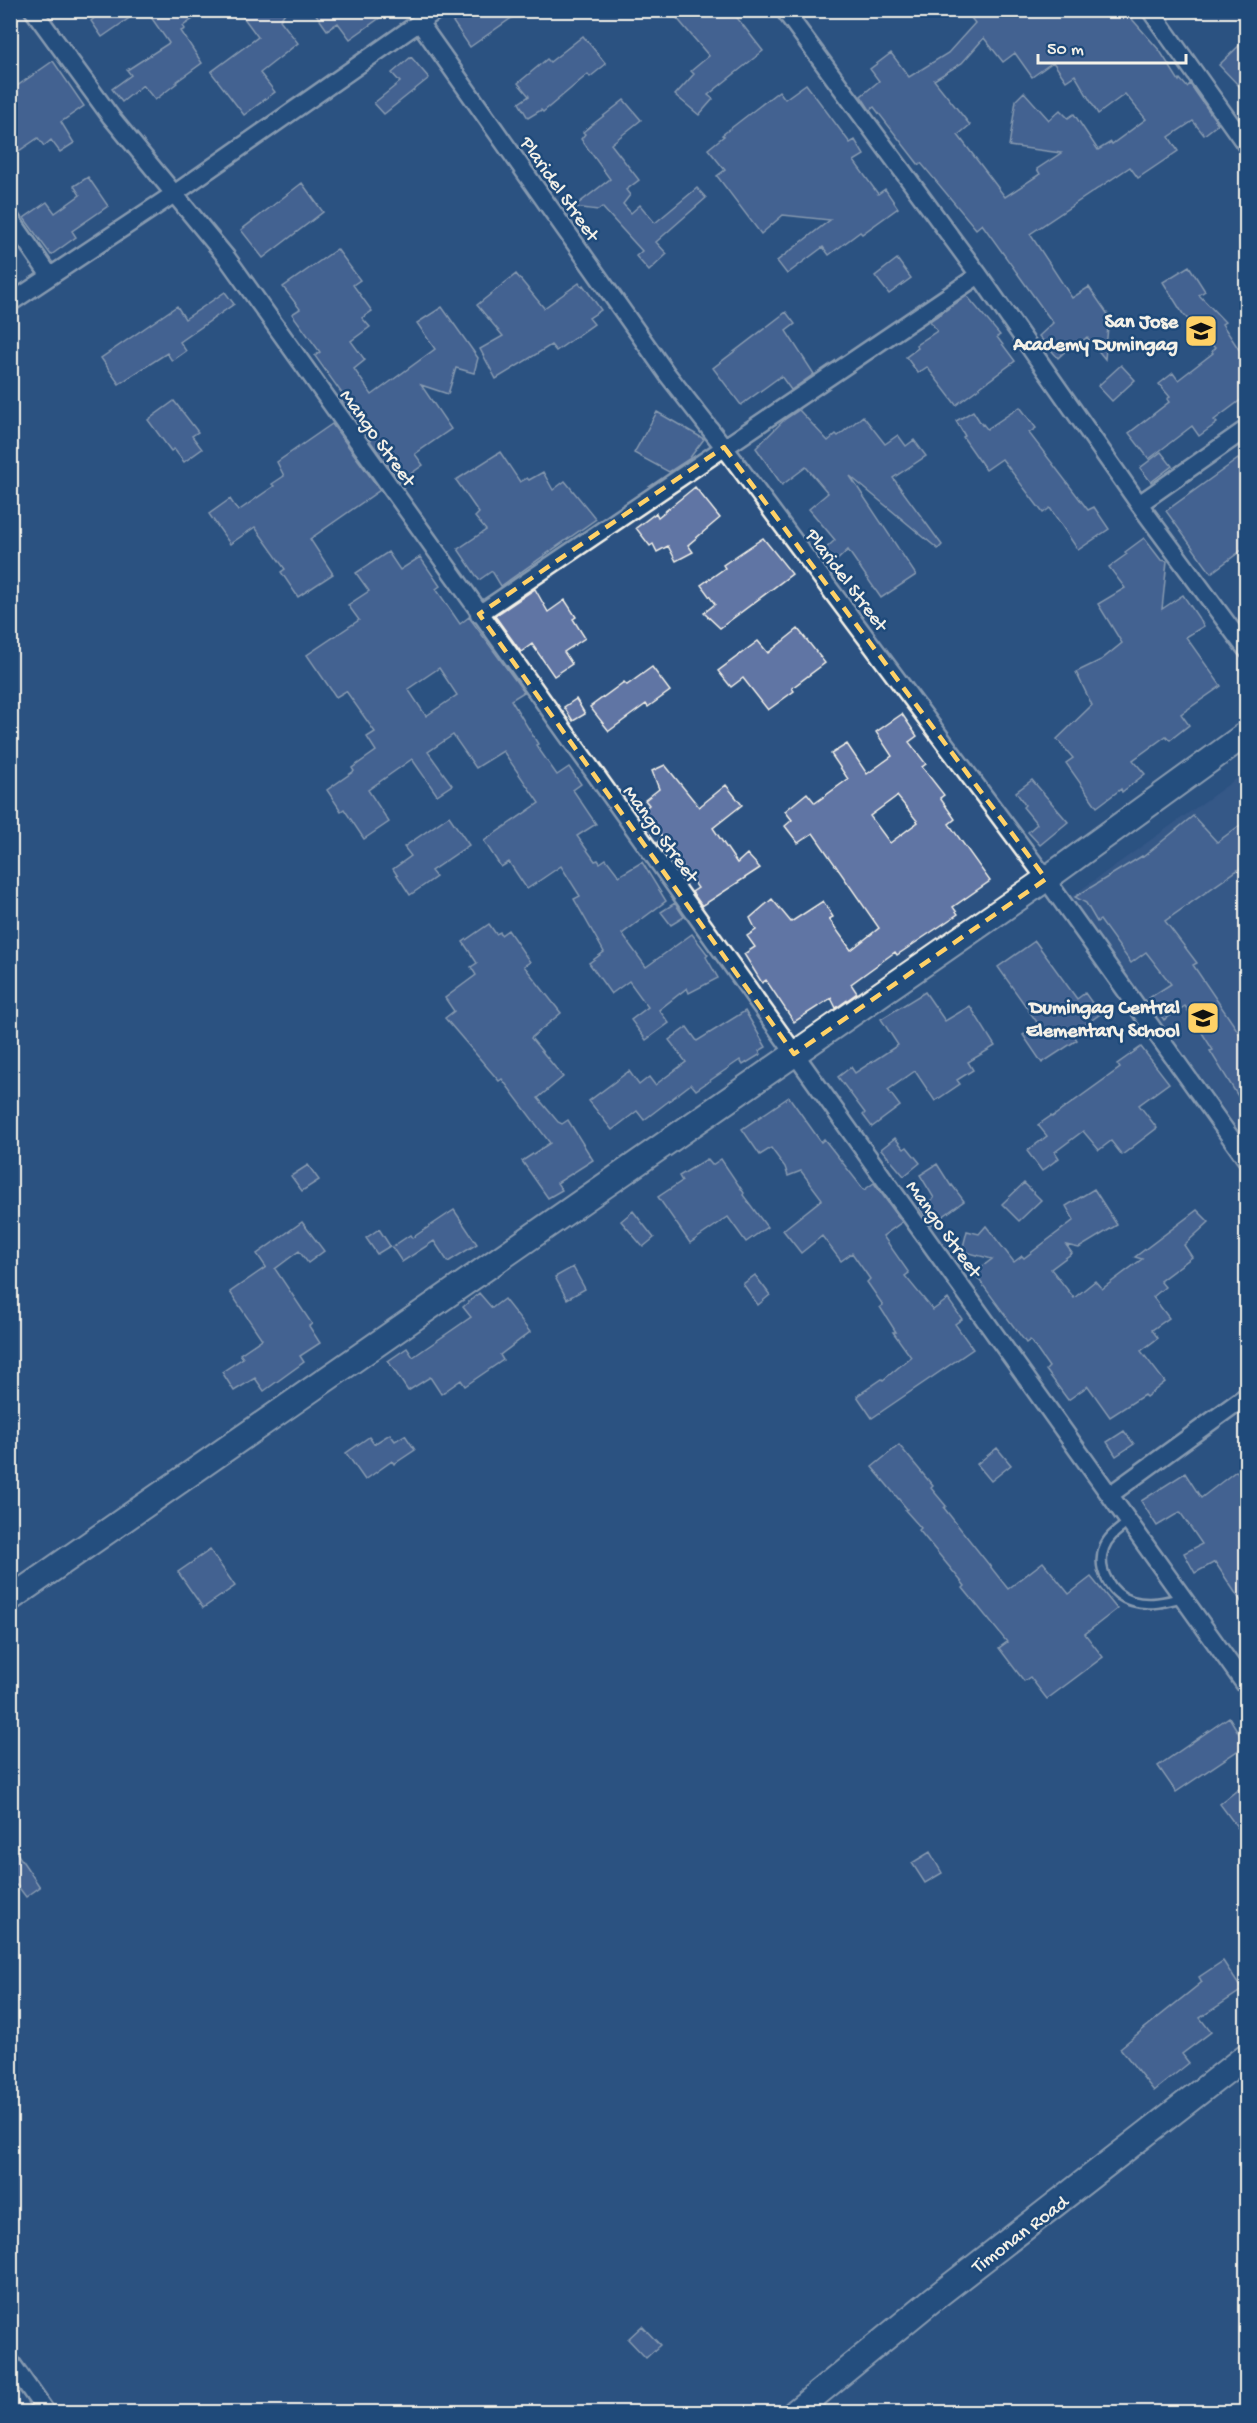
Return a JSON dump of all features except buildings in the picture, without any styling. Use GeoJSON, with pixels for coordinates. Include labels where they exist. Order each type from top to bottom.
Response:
{"type":"FeatureCollection","features":[{"type":"Feature","properties":{"kind":"main road"},"geometry":{"type":"LineString","coordinates":[[10,1599],[1046,879],[1246,734]]}},
{"type":"Feature","properties":{"kind":"main road","name":"Timonan Road"},"geometry":{"type":"LineString","coordinates":[[795,2412],[932,2300],[1246,2056]]}},
{"type":"Feature","properties":{"kind":"street","name":"Mango Street"},"geometry":{"type":"LineString","coordinates":[[33,10],[111,117],[227,258],[1246,1686]]}},
{"type":"Feature","properties":{"kind":"street"},"geometry":{"type":"LineString","coordinates":[[10,303],[174,195],[437,10]]}},
{"type":"Feature","properties":{"kind":"street"},"geometry":{"type":"LineString","coordinates":[[784,10],[980,275],[1139,504],[1246,649]]}},
{"type":"Feature","properties":{"kind":"street"},"geometry":{"type":"LineString","coordinates":[[1150,10],[1246,145]]}},
{"type":"Feature","properties":{"kind":"street","name":"Plaridel Street"},"geometry":{"type":"LineString","coordinates":[[419,22],[667,374],[1046,879],[1246,1159]]}},
{"type":"Feature","properties":{"kind":"street"},"geometry":{"type":"LineString","coordinates":[[10,218],[50,276]]}},
{"type":"Feature","properties":{"kind":"street"},"geometry":{"type":"LineString","coordinates":[[479,614],[980,275]]}},
{"type":"Feature","properties":{"kind":"street"},"geometry":{"type":"LineString","coordinates":[[1139,504],[1246,429]]}},
{"type":"Feature","properties":{"kind":"street"},"geometry":{"type":"LineString","coordinates":[[1111,1494],[1246,1396]]}},
{"type":"Feature","properties":{"kind":"street"},"geometry":{"type":"LineString","coordinates":[[10,2361],[45,2412]]}},
{"type":"Feature","properties":{"kind":"lane"},"geometry":{"type":"LineString","coordinates":[[1130,1521],[1112,1535],[1104,1548],[1101,1565],[1108,1584],[1130,1601],[1158,1604],[1183,1597]]}},
{"type":"Feature","properties":{"kind":"highlighted area"},"geometry":{"type":"Polygon","coordinates":[[[724,447],[1046,879],[794,1054],[479,614],[724,447]]]}},
{"type":"Feature","properties":{"kind":"shaded area","name":"Dumingag Central Elementary School"},"geometry":{"type":"Polygon","coordinates":[[[1246,772],[1246,1140],[1071,897],[1246,772]]]}},
{"type":"Feature","properties":{"kind":"place","name":"San Jose Academy Dumingag"},"geometry":{"type":"Point","coordinates":[1201,331]}},
{"type":"Feature","properties":{"kind":"place","name":"Dumingag Central Elementary School"},"geometry":{"type":"Point","coordinates":[1203,1018]}}]}
